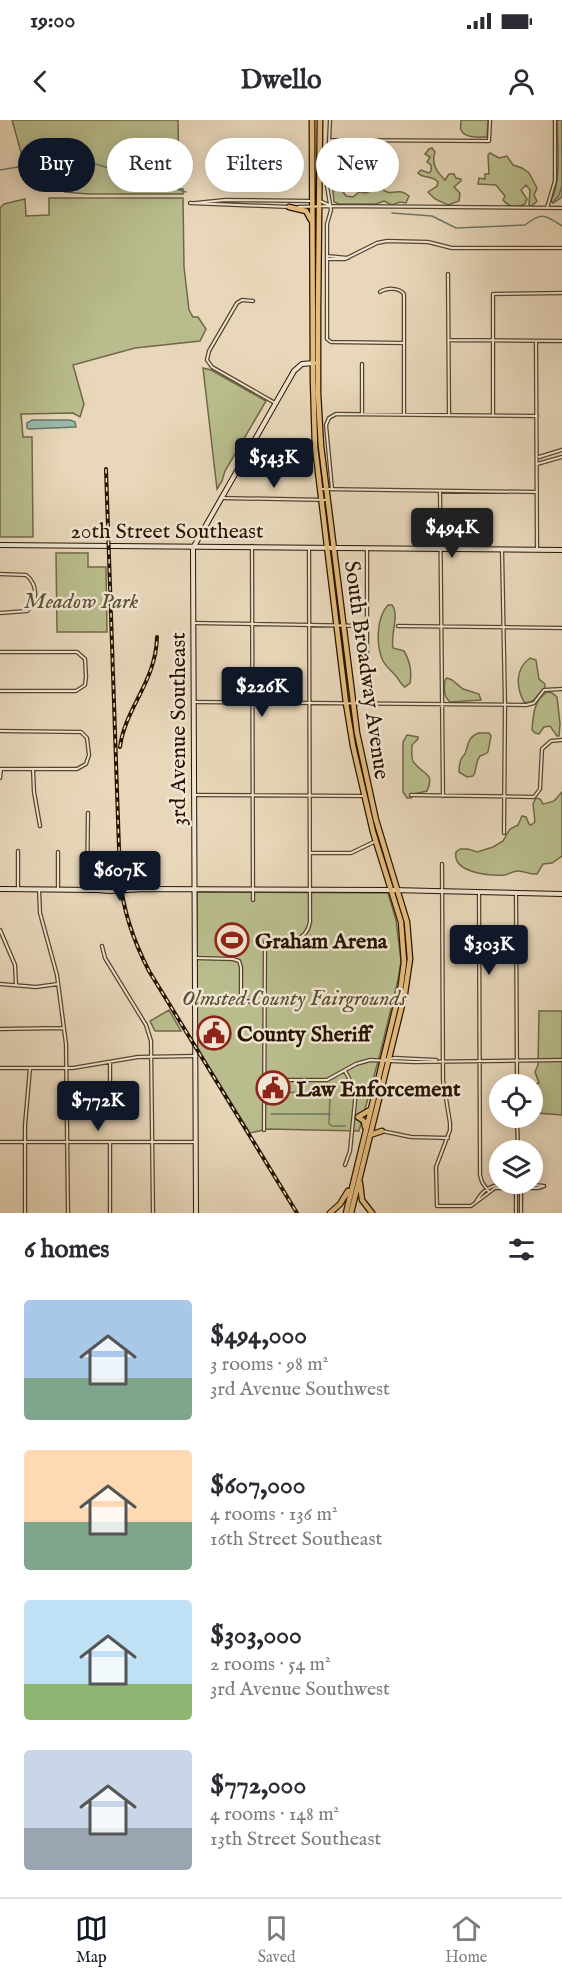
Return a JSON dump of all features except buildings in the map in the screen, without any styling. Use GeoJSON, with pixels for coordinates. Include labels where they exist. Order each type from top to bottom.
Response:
{"type":"FeatureCollection","features":[{"type":"Feature","properties":{"kind":"main road","name":"South Broadway Avenue"},"geometry":{"type":"LineString","coordinates":[[312,120],[315,201],[315,363]]}},
{"type":"Feature","properties":{"kind":"main road","name":"South Broadway Avenue"},"geometry":{"type":"LineString","coordinates":[[315,201],[320,120]]}},
{"type":"Feature","properties":{"kind":"main road"},"geometry":{"type":"LineString","coordinates":[[289,207],[306,211],[312,222]]}},
{"type":"Feature","properties":{"kind":"main road","name":"South Broadway Avenue"},"geometry":{"type":"LineString","coordinates":[[315,207],[312,222],[315,363],[324,500],[349,703],[376,841],[401,922],[404,962],[374,1119],[351,1213]]}},
{"type":"Feature","properties":{"kind":"main road","name":"3rd Avenue Southeast"},"geometry":{"type":"LineString","coordinates":[[196,1213],[193,546],[296,369],[304,363],[315,363]]}},
{"type":"Feature","properties":{"kind":"main road","name":"20th Street Southeast"},"geometry":{"type":"LineString","coordinates":[[0,545],[562,550]]}},
{"type":"Feature","properties":{"kind":"main road","name":"South Broadway Avenue"},"geometry":{"type":"LineString","coordinates":[[346,1213],[370,1110],[406,987],[410,959],[407,922],[399,891],[367,796]]}},
{"type":"Feature","properties":{"kind":"main road"},"geometry":{"type":"LineString","coordinates":[[0,889],[392,890],[562,894]]}},
{"type":"Feature","properties":{"kind":"main road"},"geometry":{"type":"LineString","coordinates":[[366,1128],[364,1122],[356,1116],[370,1110]]}},
{"type":"Feature","properties":{"kind":"main road"},"geometry":{"type":"LineString","coordinates":[[374,1119],[382,1131]]}},
{"type":"Feature","properties":{"kind":"main road"},"geometry":{"type":"LineString","coordinates":[[369,1137],[374,1132],[382,1131]]}},
{"type":"Feature","properties":{"kind":"main road"},"geometry":{"type":"LineString","coordinates":[[360,1174],[361,1198],[372,1213]]}},
{"type":"Feature","properties":{"kind":"main road"},"geometry":{"type":"LineString","coordinates":[[330,1213],[344,1200],[354,1175]]}},
{"type":"Feature","properties":{"kind":"street"},"geometry":{"type":"LineString","coordinates":[[330,120],[330,138]]}},
{"type":"Feature","properties":{"kind":"street"},"geometry":{"type":"LineString","coordinates":[[399,140],[489,141],[490,120]]}},
{"type":"Feature","properties":{"kind":"street"},"geometry":{"type":"LineString","coordinates":[[547,208],[555,181],[555,120]]}},
{"type":"Feature","properties":{"kind":"street"},"geometry":{"type":"LineString","coordinates":[[328,192],[332,206],[327,224],[329,342],[404,343]]}},
{"type":"Feature","properties":{"kind":"street"},"geometry":{"type":"LineString","coordinates":[[196,203],[225,200],[315,201],[332,206]]}},
{"type":"Feature","properties":{"kind":"street"},"geometry":{"type":"LineString","coordinates":[[190,203],[289,207],[562,208]]}},
{"type":"Feature","properties":{"kind":"street"},"geometry":{"type":"LineString","coordinates":[[327,258],[349,258],[377,243],[387,241],[428,242],[452,248],[562,248]]}},
{"type":"Feature","properties":{"kind":"street"},"geometry":{"type":"LineString","coordinates":[[448,274],[449,414]]}},
{"type":"Feature","properties":{"kind":"street"},"geometry":{"type":"LineString","coordinates":[[380,292],[387,289],[399,289],[404,292],[404,414]]}},
{"type":"Feature","properties":{"kind":"street"},"geometry":{"type":"LineString","coordinates":[[493,415],[493,294],[562,293]]}},
{"type":"Feature","properties":{"kind":"street"},"geometry":{"type":"LineString","coordinates":[[253,301],[242,300],[237,303],[209,351],[207,360],[212,367],[275,403]]}},
{"type":"Feature","properties":{"kind":"street"},"geometry":{"type":"LineString","coordinates":[[449,340],[562,341]]}},
{"type":"Feature","properties":{"kind":"street"},"geometry":{"type":"LineString","coordinates":[[536,341],[537,549]]}},
{"type":"Feature","properties":{"kind":"street"},"geometry":{"type":"LineString","coordinates":[[362,364],[362,413]]}},
{"type":"Feature","properties":{"kind":"street"},"geometry":{"type":"LineString","coordinates":[[332,489],[326,425],[330,416],[342,413],[362,413],[537,416]]}},
{"type":"Feature","properties":{"kind":"street"},"geometry":{"type":"LineString","coordinates":[[537,457],[562,450]]}},
{"type":"Feature","properties":{"kind":"street"},"geometry":{"type":"LineString","coordinates":[[537,464],[562,457]]}},
{"type":"Feature","properties":{"kind":"street"},"geometry":{"type":"LineString","coordinates":[[323,489],[537,492]]}},
{"type":"Feature","properties":{"kind":"street"},"geometry":{"type":"LineString","coordinates":[[440,490],[443,796]]}},
{"type":"Feature","properties":{"kind":"street"},"geometry":{"type":"LineString","coordinates":[[220,497],[324,500]]}},
{"type":"Feature","properties":{"kind":"street"},"geometry":{"type":"LineString","coordinates":[[252,546],[253,900]]}},
{"type":"Feature","properties":{"kind":"street"},"geometry":{"type":"LineString","coordinates":[[264,1130],[265,942],[294,941],[307,933],[310,922],[309,547]]}},
{"type":"Feature","properties":{"kind":"street"},"geometry":{"type":"LineString","coordinates":[[367,548],[367,703]]}},
{"type":"Feature","properties":{"kind":"street"},"geometry":{"type":"LineString","coordinates":[[502,549],[505,705],[503,832]]}},
{"type":"Feature","properties":{"kind":"street"},"geometry":{"type":"LineString","coordinates":[[0,574],[26,575],[33,583],[34,594],[34,604],[27,611],[0,613]]}},
{"type":"Feature","properties":{"kind":"street"},"geometry":{"type":"LineString","coordinates":[[193,623],[368,626]]}},
{"type":"Feature","properties":{"kind":"street"},"geometry":{"type":"LineString","coordinates":[[398,626],[562,628]]}},
{"type":"Feature","properties":{"kind":"street"},"geometry":{"type":"LineString","coordinates":[[0,652],[77,652],[85,659],[86,671],[85,685],[76,691],[0,691]]}},
{"type":"Feature","properties":{"kind":"street"},"geometry":{"type":"LineString","coordinates":[[194,702],[530,705],[544,690],[562,689]]}},
{"type":"Feature","properties":{"kind":"street"},"geometry":{"type":"LineString","coordinates":[[0,731],[78,732],[86,736],[88,748],[88,760],[81,768],[1,769],[0,778]]}},
{"type":"Feature","properties":{"kind":"street"},"geometry":{"type":"LineString","coordinates":[[411,795],[529,798],[537,796],[540,789],[542,749],[551,741],[562,740]]}},
{"type":"Feature","properties":{"kind":"street"},"geometry":{"type":"LineString","coordinates":[[33,769],[34,792],[40,826]]}},
{"type":"Feature","properties":{"kind":"street"},"geometry":{"type":"LineString","coordinates":[[194,795],[367,796]]}},
{"type":"Feature","properties":{"kind":"street"},"geometry":{"type":"LineString","coordinates":[[87,890],[88,813]]}},
{"type":"Feature","properties":{"kind":"street"},"geometry":{"type":"LineString","coordinates":[[310,853],[351,853],[376,841]]}},
{"type":"Feature","properties":{"kind":"street"},"geometry":{"type":"LineString","coordinates":[[18,851],[18,889]]}},
{"type":"Feature","properties":{"kind":"street"},"geometry":{"type":"LineString","coordinates":[[58,852],[58,890]]}},
{"type":"Feature","properties":{"kind":"street"},"geometry":{"type":"LineString","coordinates":[[442,864],[441,1060],[450,1130],[436,1167],[436,1206],[467,1206],[476,1202],[487,1190],[480,1177],[478,892]]}},
{"type":"Feature","properties":{"kind":"street"},"geometry":{"type":"LineString","coordinates":[[39,890],[40,913],[53,956],[64,1028],[67,1068],[68,1213]]}},
{"type":"Feature","properties":{"kind":"street"},"geometry":{"type":"LineString","coordinates":[[516,894],[517,1074]]}},
{"type":"Feature","properties":{"kind":"street"},"geometry":{"type":"LineString","coordinates":[[0,930],[15,963],[16,986]]}},
{"type":"Feature","properties":{"kind":"street"},"geometry":{"type":"LineString","coordinates":[[102,946],[105,958],[147,1026],[152,1041],[153,1213]]}},
{"type":"Feature","properties":{"kind":"street"},"geometry":{"type":"LineString","coordinates":[[195,958],[239,961],[242,967],[241,1001]]}},
{"type":"Feature","properties":{"kind":"street"},"geometry":{"type":"LineString","coordinates":[[0,984],[36,987],[58,984]]}},
{"type":"Feature","properties":{"kind":"street"},"geometry":{"type":"LineString","coordinates":[[195,1002],[265,1001]]}},
{"type":"Feature","properties":{"kind":"street"},"geometry":{"type":"LineString","coordinates":[[0,1029],[64,1028]]}},
{"type":"Feature","properties":{"kind":"street"},"geometry":{"type":"LineString","coordinates":[[0,1068],[67,1068],[130,1058],[195,1056]]}},
{"type":"Feature","properties":{"kind":"street"},"geometry":{"type":"LineString","coordinates":[[264,1080],[321,1081],[332,1078],[362,1062],[386,1060],[562,1060]]}},
{"type":"Feature","properties":{"kind":"street"},"geometry":{"type":"LineString","coordinates":[[110,1062],[110,1085]]}},
{"type":"Feature","properties":{"kind":"street"},"geometry":{"type":"LineString","coordinates":[[25,1213],[25,1142],[30,1068]]}},
{"type":"Feature","properties":{"kind":"street"},"geometry":{"type":"LineString","coordinates":[[345,1071],[356,1089],[356,1116],[350,1151],[345,1165]]}},
{"type":"Feature","properties":{"kind":"street"},"geometry":{"type":"LineString","coordinates":[[382,1131],[411,1137],[448,1138]]}},
{"type":"Feature","properties":{"kind":"street"},"geometry":{"type":"LineString","coordinates":[[0,1142],[195,1142]]}},
{"type":"Feature","properties":{"kind":"street"},"geometry":{"type":"LineString","coordinates":[[110,1142],[110,1213]]}},
{"type":"Feature","properties":{"kind":"street"},"geometry":{"type":"LineString","coordinates":[[516,1194],[516,1213]]}},
{"type":"Feature","properties":{"kind":"street"},"geometry":{"type":"LineString","coordinates":[[521,1194],[521,1213]]}},
{"type":"Feature","properties":{"kind":"green space"},"geometry":{"type":"Polygon","coordinates":[[[12,120],[178,120],[178,138],[107,138],[107,192],[183,192],[183,194],[65,192],[95,192],[95,138],[18,138],[18,142],[12,120]]]}},
{"type":"Feature","properties":{"kind":"green space"},"geometry":{"type":"Polygon","coordinates":[[[461,120],[488,120],[487,137],[466,135],[461,130],[461,120]]]}},
{"type":"Feature","properties":{"kind":"green space"},"geometry":{"type":"Polygon","coordinates":[[[557,120],[562,120],[562,197],[553,203],[551,201],[558,172],[557,120]]]}},
{"type":"Feature","properties":{"kind":"green space"},"geometry":{"type":"Polygon","coordinates":[[[432,148],[435,152],[436,168],[442,177],[445,180],[449,174],[454,174],[456,178],[461,179],[454,187],[460,193],[459,201],[448,205],[435,199],[428,192],[437,186],[438,182],[418,173],[421,170],[429,173],[431,171],[431,165],[427,162],[430,157],[425,154],[432,148]]]}},
{"type":"Feature","properties":{"kind":"green space"},"geometry":{"type":"Polygon","coordinates":[[[490,153],[499,158],[507,156],[513,165],[529,173],[537,188],[534,195],[537,201],[532,206],[529,205],[530,190],[526,185],[521,190],[527,199],[525,204],[516,206],[503,200],[505,196],[496,185],[478,184],[479,178],[485,179],[485,174],[489,174],[488,155],[490,153]]]}},
{"type":"Feature","properties":{"kind":"green space"},"geometry":{"type":"Polygon","coordinates":[[[333,192],[343,192],[346,196],[353,197],[359,192],[400,192],[409,196],[406,203],[400,202],[392,205],[384,201],[376,204],[334,202],[333,192]]]}},
{"type":"Feature","properties":{"kind":"green space"},"geometry":{"type":"Polygon","coordinates":[[[49,198],[183,198],[184,267],[189,310],[193,317],[198,317],[206,329],[200,341],[135,348],[73,365],[84,404],[80,417],[73,413],[21,414],[23,437],[32,437],[33,537],[0,537],[0,208],[4,204],[25,199],[26,216],[49,215],[49,198]]]}},
{"type":"Feature","properties":{"kind":"green space"},"geometry":{"type":"Polygon","coordinates":[[[203,368],[211,370],[266,401],[217,489],[203,368]]]}},
{"type":"Feature","properties":{"kind":"green space","name":"Meadow Park"},"geometry":{"type":"Polygon","coordinates":[[[56,553],[88,553],[88,567],[106,567],[107,632],[57,632],[56,553]]]}},
{"type":"Feature","properties":{"kind":"green space"},"geometry":{"type":"Polygon","coordinates":[[[388,605],[392,605],[395,614],[393,648],[404,651],[410,667],[410,683],[405,687],[385,663],[379,648],[379,624],[388,605]]]}},
{"type":"Feature","properties":{"kind":"green space"},"geometry":{"type":"Polygon","coordinates":[[[530,658],[536,660],[539,679],[545,684],[545,688],[531,702],[524,702],[518,678],[525,662],[530,658]]]}},
{"type":"Feature","properties":{"kind":"green space"},"geometry":{"type":"Polygon","coordinates":[[[447,678],[463,689],[479,694],[481,700],[450,702],[444,692],[447,678]]]}},
{"type":"Feature","properties":{"kind":"green space"},"geometry":{"type":"Polygon","coordinates":[[[547,692],[557,697],[559,736],[550,726],[544,727],[539,734],[532,730],[537,703],[547,692]]]}},
{"type":"Feature","properties":{"kind":"green space"},"geometry":{"type":"Polygon","coordinates":[[[479,733],[489,733],[491,736],[488,752],[478,758],[473,776],[467,777],[459,772],[460,762],[471,739],[479,733]]]}},
{"type":"Feature","properties":{"kind":"green space"},"geometry":{"type":"Polygon","coordinates":[[[407,735],[418,737],[412,745],[412,759],[429,776],[430,780],[427,791],[414,794],[411,798],[407,798],[403,792],[403,742],[407,735]]]}},
{"type":"Feature","properties":{"kind":"green space"},"geometry":{"type":"Polygon","coordinates":[[[562,792],[562,856],[552,863],[543,864],[537,874],[514,871],[505,875],[490,875],[473,872],[460,865],[456,859],[456,852],[460,849],[477,852],[493,847],[503,841],[510,829],[518,825],[522,816],[526,817],[531,825],[535,822],[533,804],[536,798],[540,799],[543,804],[555,800],[562,792]]]}},
{"type":"Feature","properties":{"kind":"green space","name":"Olmsted County Fairgrounds"},"geometry":{"type":"Polygon","coordinates":[[[197,892],[388,893],[396,920],[401,961],[380,1054],[359,1131],[268,1129],[250,1133],[196,1046],[197,892]]]}},
{"type":"Feature","properties":{"kind":"green space"},"geometry":{"type":"Polygon","coordinates":[[[169,1010],[181,1031],[155,1031],[150,1021],[169,1010]]]}},
{"type":"Feature","properties":{"kind":"green space"},"geometry":{"type":"Polygon","coordinates":[[[539,1011],[562,1011],[562,1115],[543,1113],[543,1074],[536,1074],[538,1065],[539,1011]]]}},
{"type":"Feature","properties":{"kind":"shaded area"},"geometry":{"type":"Polygon","coordinates":[[[32,420],[70,420],[75,422],[76,427],[29,429],[27,423],[32,420]]]}},
{"type":"Feature","properties":{"kind":"waterway"},"geometry":{"type":"LineString","coordinates":[[562,145],[562,153]]}},
{"type":"Feature","properties":{"kind":"waterway"},"geometry":{"type":"LineString","coordinates":[[95,164],[107,167]]}},
{"type":"Feature","properties":{"kind":"waterway"},"geometry":{"type":"LineString","coordinates":[[0,170],[18,167]]}},
{"type":"Feature","properties":{"kind":"waterway"},"geometry":{"type":"LineString","coordinates":[[553,202],[559,195],[562,185]]}},
{"type":"Feature","properties":{"kind":"waterway"},"geometry":{"type":"LineString","coordinates":[[392,213],[432,216],[456,228],[525,225],[544,216],[562,226]]}},
{"type":"Feature","properties":{"kind":"waterway"},"geometry":{"type":"LineString","coordinates":[[326,1087],[330,1095],[329,1124],[345,1126]]}},
{"type":"Feature","properties":{"kind":"waterway"},"geometry":{"type":"LineString","coordinates":[[271,1092],[330,1095]]}},
{"type":"Feature","properties":{"kind":"waterway"},"geometry":{"type":"LineString","coordinates":[[271,1114],[330,1114]]}},
{"type":"Feature","properties":{"kind":"railway"},"geometry":{"type":"LineString","coordinates":[[106,469],[120,878],[127,914],[134,938],[149,971],[297,1213]]}},
{"type":"Feature","properties":{"kind":"railway"},"geometry":{"type":"LineString","coordinates":[[120,747],[128,720],[152,668],[157,637]]}},
{"type":"Feature","properties":{"kind":"place","name":"Graham Arena"},"geometry":{"type":"Point","coordinates":[232,940]}},
{"type":"Feature","properties":{"kind":"place","name":"County Sheriff"},"geometry":{"type":"Point","coordinates":[214,1033]}},
{"type":"Feature","properties":{"kind":"place","name":"Law Enforcement"},"geometry":{"type":"Point","coordinates":[273,1088]}}]}
